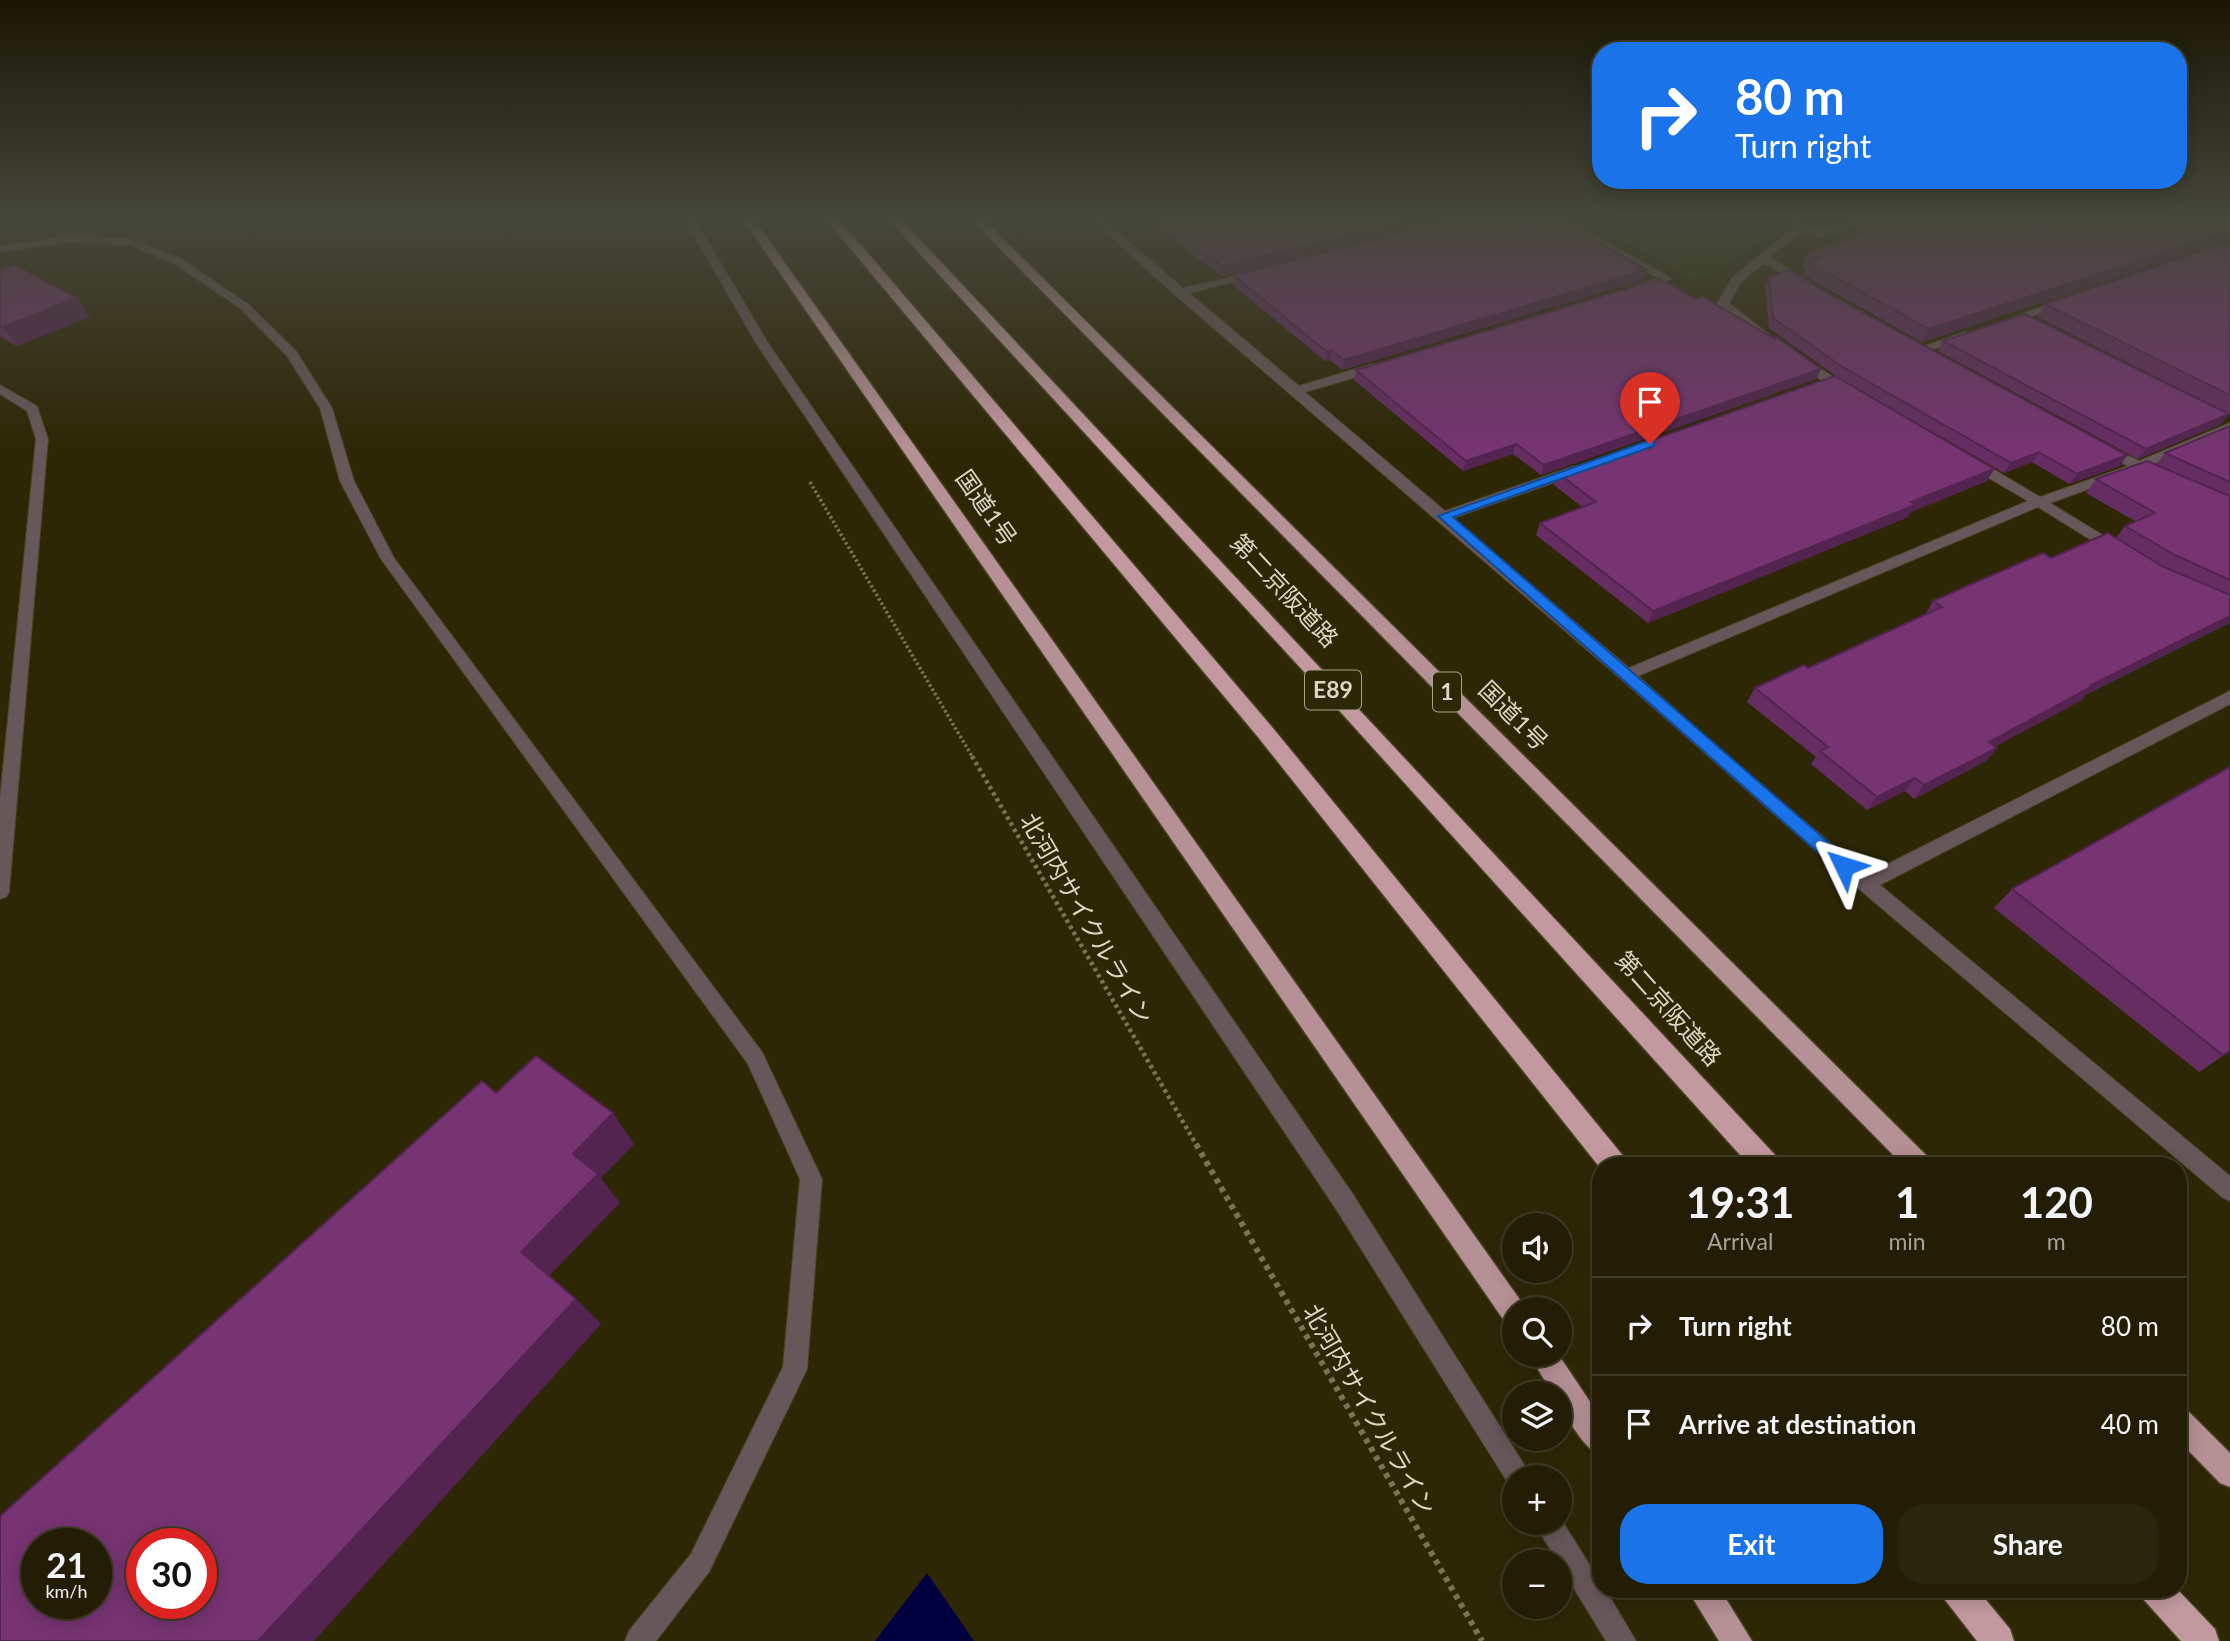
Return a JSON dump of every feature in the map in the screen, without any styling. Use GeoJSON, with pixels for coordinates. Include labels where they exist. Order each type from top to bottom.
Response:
{"type":"FeatureCollection","features":[{"type":"Feature","properties":{"kind":"highway","name":"国道1号"},"geometry":{"type":"LineString","coordinates":[[801,295],[1503,1297]]}},
{"type":"Feature","properties":{"kind":"highway"},"geometry":{"type":"LineString","coordinates":[[896,295],[1265,732],[1608,1157]]}},
{"type":"Feature","properties":{"kind":"highway","name":"第二京阪道路"},"geometry":{"type":"LineString","coordinates":[[964,295],[1325,682],[1760,1157]]}},
{"type":"Feature","properties":{"kind":"highway","name":"国道1号"},"geometry":{"type":"LineString","coordinates":[[1051,295],[1912,1157]]}},
{"type":"Feature","properties":{"kind":"highway"},"geometry":{"type":"LineString","coordinates":[[1551,1367],[1592,1429]]}},
{"type":"Feature","properties":{"kind":"highway"},"geometry":{"type":"LineString","coordinates":[[2187,1430],[2230,1473]]}},
{"type":"Feature","properties":{"kind":"highway"},"geometry":{"type":"LineString","coordinates":[[1708,1598],[1737,1641]]}},
{"type":"Feature","properties":{"kind":"highway"},"geometry":{"type":"LineString","coordinates":[[1963,1598],[1998,1641]]}},
{"type":"Feature","properties":{"kind":"highway"},"geometry":{"type":"LineString","coordinates":[[2163,1598],[2203,1641]]}},
{"type":"Feature","properties":{"kind":"street"},"geometry":{"type":"LineString","coordinates":[[227,295],[244,306],[292,354],[326,408],[347,481],[388,559],[755,1058],[811,1179],[795,1369],[700,1563],[639,1641]]}},
{"type":"Feature","properties":{"kind":"street"},"geometry":{"type":"LineString","coordinates":[[734,295],[762,343],[1344,1201],[1511,1465]]}},
{"type":"Feature","properties":{"kind":"street"},"geometry":{"type":"LineString","coordinates":[[1181,295],[1444,516],[1865,884],[2229,1187]]}},
{"type":"Feature","properties":{"kind":"street"},"geometry":{"type":"LineString","coordinates":[[1728,295],[1723,304],[1830,384]]}},
{"type":"Feature","properties":{"kind":"street"},"geometry":{"type":"LineString","coordinates":[[2045,329],[2014,319],[2073,299]]}},
{"type":"Feature","properties":{"kind":"street"},"geometry":{"type":"LineString","coordinates":[[1934,356],[1916,346],[1983,329]]}},
{"type":"Feature","properties":{"kind":"street"},"geometry":{"type":"LineString","coordinates":[[1296,391],[1388,363]]}},
{"type":"Feature","properties":{"kind":"street"},"geometry":{"type":"LineString","coordinates":[[0,389],[33,409],[41,439],[0,892]]}},
{"type":"Feature","properties":{"kind":"street"},"geometry":{"type":"LineString","coordinates":[[2218,414],[2230,420]]}},
{"type":"Feature","properties":{"kind":"street"},"geometry":{"type":"LineString","coordinates":[[1628,675],[2039,502],[2137,467],[2230,426]]}},
{"type":"Feature","properties":{"kind":"street"},"geometry":{"type":"LineString","coordinates":[[2089,441],[2172,482]]}},
{"type":"Feature","properties":{"kind":"street"},"geometry":{"type":"LineString","coordinates":[[1958,455],[2134,560]]}},
{"type":"Feature","properties":{"kind":"street"},"geometry":{"type":"LineString","coordinates":[[1444,516],[1599,462]]}},
{"type":"Feature","properties":{"kind":"street"},"geometry":{"type":"LineString","coordinates":[[1865,884],[2230,697]]}},
{"type":"Feature","properties":{"kind":"street"},"geometry":{"type":"LineString","coordinates":[[1556,1535],[1592,1593]]}},
{"type":"Feature","properties":{"kind":"street"},"geometry":{"type":"LineString","coordinates":[[1595,1598],[1622,1641]]}},
{"type":"Feature","properties":{"kind":"path","name":"北河内サイクルライン"},"geometry":{"type":"LineString","coordinates":[[803,470],[918,662],[1482,1641]]}},
{"type":"Feature","properties":{"kind":"shaded area"},"geometry":{"type":"Polygon","coordinates":[[[927,1573],[974,1641],[875,1641],[927,1573]]]}},
{"type":"Feature","properties":{"kind":"building"},"geometry":{"type":"Polygon","coordinates":[[[0,295],[70,295],[77,298],[3,327],[0,326],[0,295]]]}},
{"type":"Feature","properties":{"kind":"building"},"geometry":{"type":"Polygon","coordinates":[[[1257,295],[1564,295],[1344,360],[1331,350],[1327,351],[1257,295]]]}},
{"type":"Feature","properties":{"kind":"building"},"geometry":{"type":"Polygon","coordinates":[[[1608,295],[1687,295],[1695,299],[1703,297],[1775,339],[1775,336],[1821,369],[1544,465],[1516,444],[1466,461],[1356,370],[1608,295]]]}},
{"type":"Feature","properties":{"kind":"building"},"geometry":{"type":"Polygon","coordinates":[[[1771,295],[1829,295],[2127,455],[2077,474],[2039,452],[2011,463],[1841,366],[1773,318],[1771,295]]]}},
{"type":"Feature","properties":{"kind":"building"},"geometry":{"type":"Polygon","coordinates":[[[1867,295],[2035,295],[1929,329],[1867,295]]]}},
{"type":"Feature","properties":{"kind":"building"},"geometry":{"type":"Polygon","coordinates":[[[2073,295],[2230,295],[2230,395],[2045,304],[2073,295]]]}},
{"type":"Feature","properties":{"kind":"building"},"geometry":{"type":"Polygon","coordinates":[[[2025,314],[2229,414],[2146,449],[1943,341],[2025,314]]]}},
{"type":"Feature","properties":{"kind":"building"},"geometry":{"type":"Polygon","coordinates":[[[1835,376],[1994,469],[1911,502],[1915,505],[1653,611],[1540,523],[1596,502],[1558,473],[1835,376]]]}},
{"type":"Feature","properties":{"kind":"building"},"geometry":{"type":"Polygon","coordinates":[[[2230,426],[2230,482],[2165,453],[2230,426]]]}},
{"type":"Feature","properties":{"kind":"building"},"geometry":{"type":"Polygon","coordinates":[[[2147,461],[2230,496],[2230,580],[2175,555],[2125,526],[2155,513],[2096,479],[2147,461]]]}},
{"type":"Feature","properties":{"kind":"building"},"geometry":{"type":"Polygon","coordinates":[[[2108,533],[2162,566],[2230,595],[2230,616],[2091,685],[2093,686],[1989,742],[1997,748],[1924,785],[1915,778],[1877,797],[1820,751],[1828,747],[1755,688],[1804,665],[1808,668],[1942,607],[1933,601],[2043,553],[2051,558],[2108,533]]]}},
{"type":"Feature","properties":{"kind":"building"},"geometry":{"type":"Polygon","coordinates":[[[2230,767],[2230,1051],[2223,1055],[2012,889],[2230,767]]]}},
{"type":"Feature","properties":{"kind":"building"},"geometry":{"type":"Polygon","coordinates":[[[536,1056],[613,1113],[573,1154],[598,1174],[521,1252],[576,1299],[258,1641],[0,1641],[0,1516],[482,1081],[496,1093],[536,1056]]]}},
{"type":"Feature","properties":{"kind":"route"},"geometry":{"type":"LineString","coordinates":[[1650,444],[1444,516],[1844,866]]}}]}
